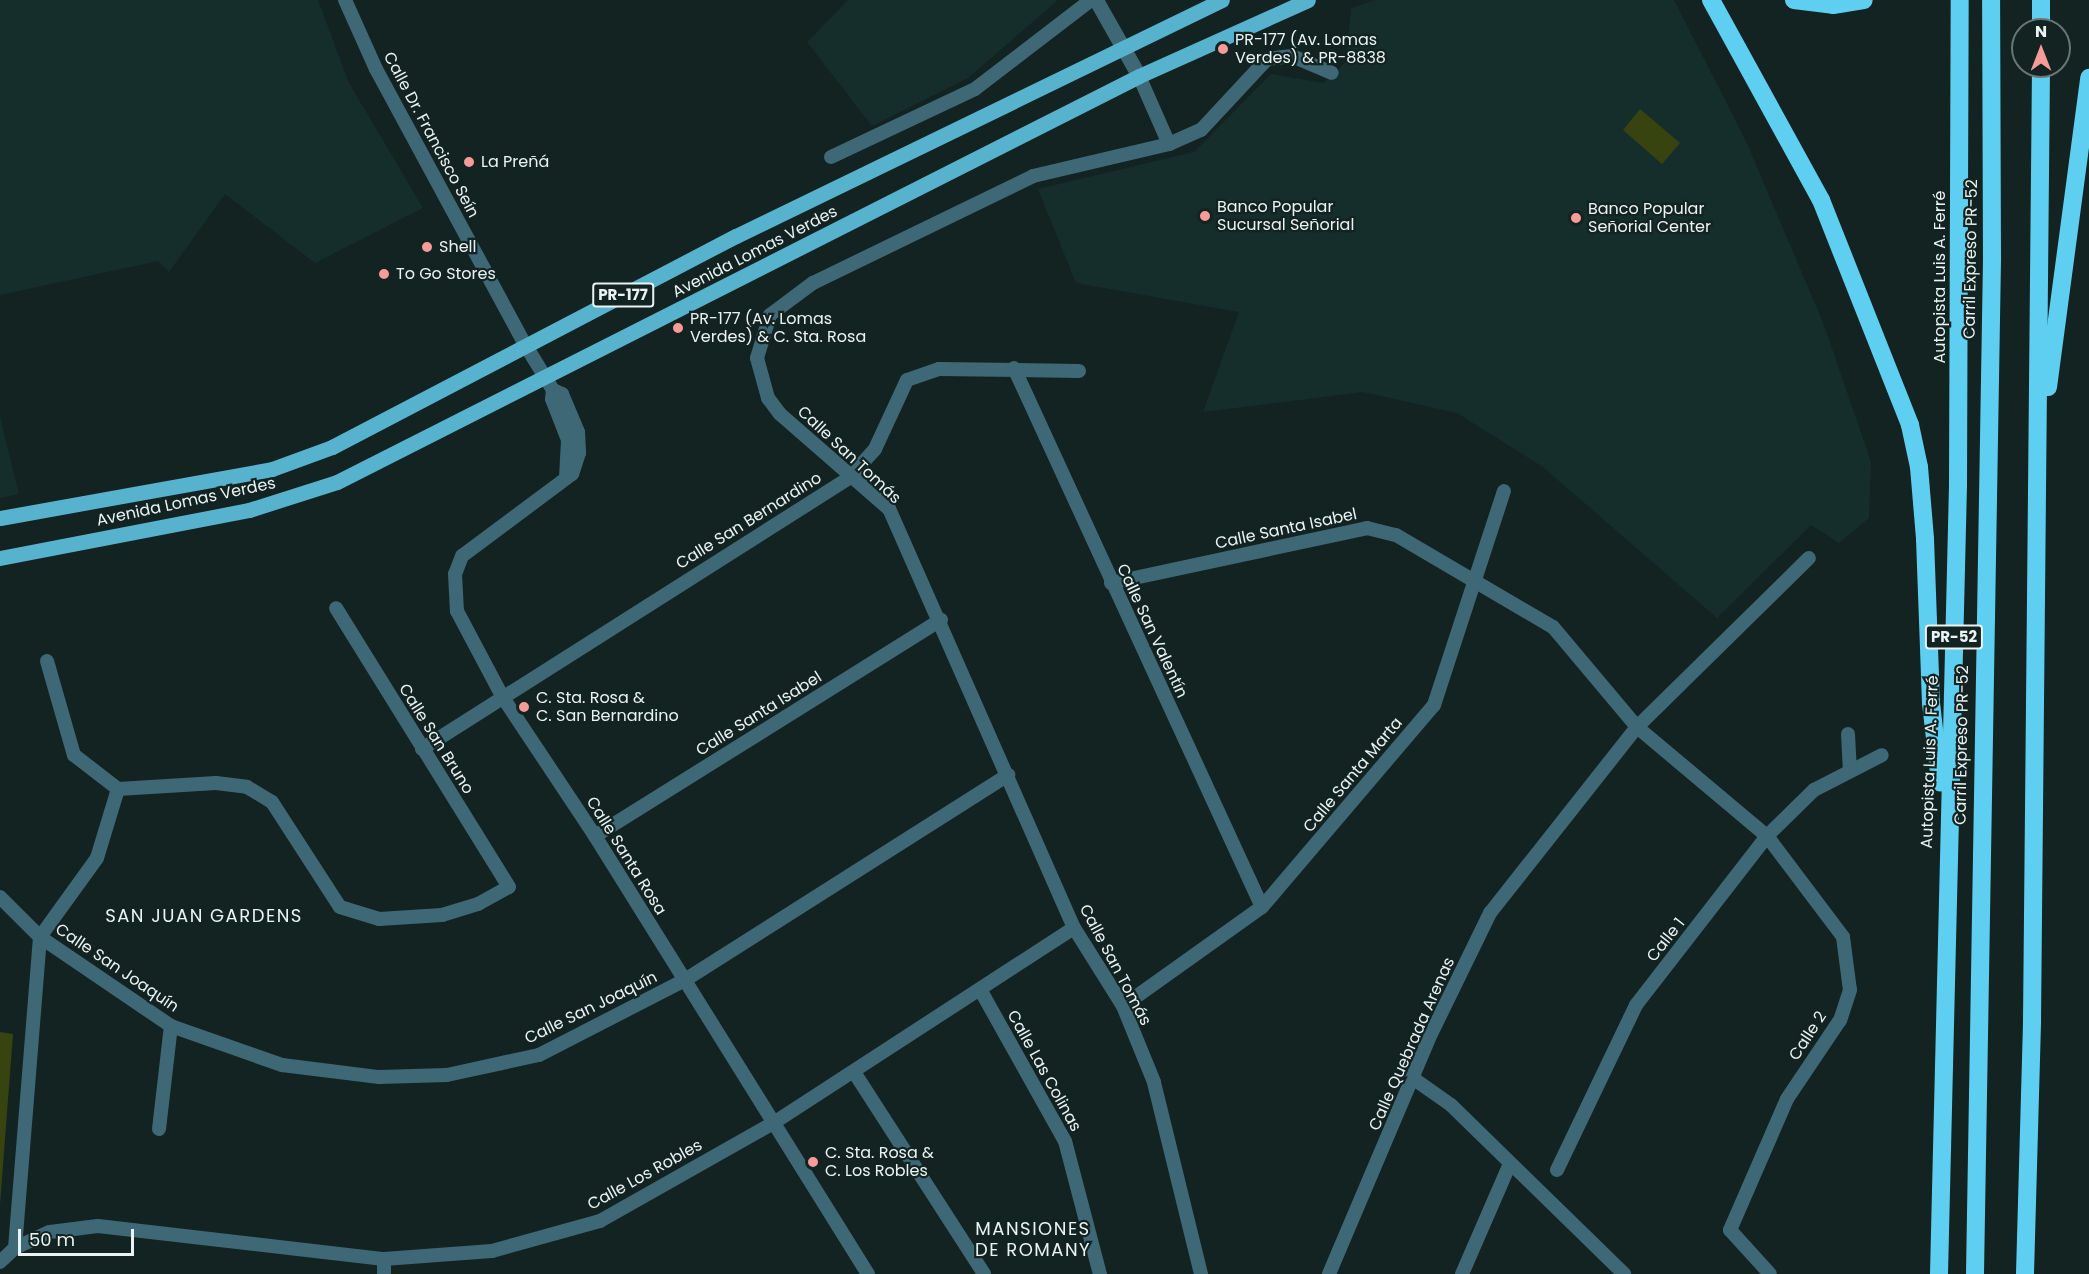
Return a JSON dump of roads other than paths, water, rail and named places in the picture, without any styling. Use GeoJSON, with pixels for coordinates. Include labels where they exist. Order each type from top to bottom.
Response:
{"type":"FeatureCollection","features":[{"type":"Feature","properties":{"kind":"highway"},"geometry":{"type":"LineString","coordinates":[[1711,0],[1821,200],[1910,425],[1919,467],[1930,703],[1947,846]]}},
{"type":"Feature","properties":{"kind":"highway"},"geometry":{"type":"LineString","coordinates":[[1794,0],[1833,5],[1864,0]]}},
{"type":"Feature","properties":{"kind":"highway","name":"Autopista Luis A. Ferré"},"geometry":{"type":"LineString","coordinates":[[1939,1274],[1947,846],[1958,486],[1960,0]]}},
{"type":"Feature","properties":{"kind":"highway","name":"Carril Expreso PR-52"},"geometry":{"type":"LineString","coordinates":[[1974,1274],[1992,259],[1991,0]]}},
{"type":"Feature","properties":{"kind":"highway"},"geometry":{"type":"LineString","coordinates":[[2041,0],[2041,18]]}},
{"type":"Feature","properties":{"kind":"highway"},"geometry":{"type":"LineString","coordinates":[[2025,1274],[2038,439],[2041,78]]}},
{"type":"Feature","properties":{"kind":"highway"},"geometry":{"type":"LineString","coordinates":[[2038,439],[2089,78]]}},
{"type":"Feature","properties":{"kind":"main road","name":"Avenida Lomas Verdes"},"geometry":{"type":"LineString","coordinates":[[0,518],[272,469],[332,447],[736,236],[1123,45],[1222,0]]}},
{"type":"Feature","properties":{"kind":"main road","name":"Avenida Lomas Verdes"},"geometry":{"type":"LineString","coordinates":[[0,558],[280,502],[337,482],[549,384],[1139,76],[1308,0]]}},
{"type":"Feature","properties":{"kind":"street","name":"Calle Dr. Francisco Seín"},"geometry":{"type":"LineString","coordinates":[[345,0],[376,69],[526,346],[549,384]]}},
{"type":"Feature","properties":{"kind":"street"},"geometry":{"type":"LineString","coordinates":[[831,157],[975,89],[1091,0]]}},
{"type":"Feature","properties":{"kind":"street"},"geometry":{"type":"LineString","coordinates":[[1096,0],[1139,76],[1169,144]]}},
{"type":"Feature","properties":{"kind":"street","name":"Calle San Tomás"},"geometry":{"type":"LineString","coordinates":[[1201,1274],[1154,1082],[1123,1006],[1074,928],[941,620],[889,509],[849,478],[768,398],[757,358],[770,315],[813,284],[1034,176],[1169,144],[1201,130],[1267,59],[1292,56],[1332,73]]}},
{"type":"Feature","properties":{"kind":"street","name":"Calle San Bernardino"},"geometry":{"type":"LineString","coordinates":[[422,749],[502,696],[849,478],[875,449],[907,380],[939,369],[1014,368],[1079,371]]}},
{"type":"Feature","properties":{"kind":"street","name":"Calle San Valentín"},"geometry":{"type":"LineString","coordinates":[[1014,368],[1262,907]]}},
{"type":"Feature","properties":{"kind":"street","name":"Calle Santa Rosa"},"geometry":{"type":"LineString","coordinates":[[549,384],[562,394],[580,444],[575,468],[565,481],[468,550],[455,574],[457,611],[502,696],[595,836],[868,1274]]}},
{"type":"Feature","properties":{"kind":"street","name":"Calle Santa Marta"},"geometry":{"type":"LineString","coordinates":[[1123,1006],[1262,907],[1434,705],[1473,579],[1504,491]]}},
{"type":"Feature","properties":{"kind":"street","name":"Calle Santa Isabel"},"geometry":{"type":"LineString","coordinates":[[1111,583],[1367,528],[1396,535],[1553,627],[1637,727]]}},
{"type":"Feature","properties":{"kind":"street","name":"Calle Quebrada Arenas"},"geometry":{"type":"LineString","coordinates":[[1329,1274],[1414,1079],[1431,1034],[1490,913],[1637,727],[1809,558]]}},
{"type":"Feature","properties":{"kind":"street","name":"Calle San Bruno"},"geometry":{"type":"LineString","coordinates":[[118,789],[216,783],[247,787],[272,802],[340,907],[379,919],[442,915],[478,904],[509,887],[336,608]]}},
{"type":"Feature","properties":{"kind":"street","name":"Calle Santa Isabel"},"geometry":{"type":"LineString","coordinates":[[595,836],[941,620]]}},
{"type":"Feature","properties":{"kind":"street"},"geometry":{"type":"LineString","coordinates":[[15,1248],[40,937],[97,858],[118,789],[74,755],[47,661]]}},
{"type":"Feature","properties":{"kind":"street","name":"Calle 2"},"geometry":{"type":"LineString","coordinates":[[1637,727],[1767,836],[1843,937],[1850,990],[1840,1020],[1787,1100],[1730,1230],[1770,1274]]}},
{"type":"Feature","properties":{"kind":"street"},"geometry":{"type":"LineString","coordinates":[[1848,734],[1850,769]]}},
{"type":"Feature","properties":{"kind":"street","name":"Calle 1"},"geometry":{"type":"LineString","coordinates":[[1557,1170],[1636,1005],[1767,836],[1814,790],[1850,769],[1882,755]]}},
{"type":"Feature","properties":{"kind":"street","name":"Calle San Joaquín"},"geometry":{"type":"LineString","coordinates":[[0,897],[40,937],[171,1026],[282,1065],[379,1077],[447,1075],[539,1055],[685,980],[1008,775]]}},
{"type":"Feature","properties":{"kind":"street","name":"Calle Los Robles"},"geometry":{"type":"LineString","coordinates":[[0,1262],[15,1248],[50,1232],[98,1226],[384,1258],[492,1251],[600,1221],[775,1122],[981,991],[1074,928]]}},
{"type":"Feature","properties":{"kind":"street","name":"Calle Las Colinas"},"geometry":{"type":"LineString","coordinates":[[981,991],[1065,1141],[1100,1274]]}},
{"type":"Feature","properties":{"kind":"street"},"geometry":{"type":"LineString","coordinates":[[159,1129],[171,1026]]}},
{"type":"Feature","properties":{"kind":"street"},"geometry":{"type":"LineString","coordinates":[[854,1071],[984,1274]]}},
{"type":"Feature","properties":{"kind":"street"},"geometry":{"type":"LineString","coordinates":[[1414,1079],[1451,1105],[1509,1166],[1624,1274]]}},
{"type":"Feature","properties":{"kind":"street"},"geometry":{"type":"LineString","coordinates":[[1462,1274],[1509,1166]]}},
{"type":"Feature","properties":{"kind":"street"},"geometry":{"type":"LineString","coordinates":[[384,1258],[384,1274]]}},
{"type":"Feature","properties":{"kind":"place","name":"PR-177 (Av. Lomas Verdes) & PR-8838"},"geometry":{"type":"Point","coordinates":[1223,49]}},
{"type":"Feature","properties":{"kind":"place","name":"La Preñá"},"geometry":{"type":"Point","coordinates":[469,162]}},
{"type":"Feature","properties":{"kind":"place","name":"Banco Popular Sucursal Señorial"},"geometry":{"type":"Point","coordinates":[1205,216]}},
{"type":"Feature","properties":{"kind":"place","name":"Banco Popular Señorial Center"},"geometry":{"type":"Point","coordinates":[1576,218]}},
{"type":"Feature","properties":{"kind":"place","name":"Shell"},"geometry":{"type":"Point","coordinates":[427,247]}},
{"type":"Feature","properties":{"kind":"place","name":"To Go Stores"},"geometry":{"type":"Point","coordinates":[384,274]}},
{"type":"Feature","properties":{"kind":"place","name":"PR-177 (Av. Lomas Verdes) & C. Sta. Rosa"},"geometry":{"type":"Point","coordinates":[678,328]}},
{"type":"Feature","properties":{"kind":"place","name":"C. Sta. Rosa & C. San Bernardino"},"geometry":{"type":"Point","coordinates":[524,707]}},
{"type":"Feature","properties":{"kind":"place","name":"C. Sta. Rosa & C. Los Robles"},"geometry":{"type":"Point","coordinates":[813,1162]}},
{"type":"Feature","properties":{"kind":"district","name":"SAN JUAN GARDENS"},"geometry":{"type":"Point","coordinates":[204,916]}},
{"type":"Feature","properties":{"kind":"district","name":"MANSIONES DE ROMANY"},"geometry":{"type":"Point","coordinates":[1033,1240]}}]}
